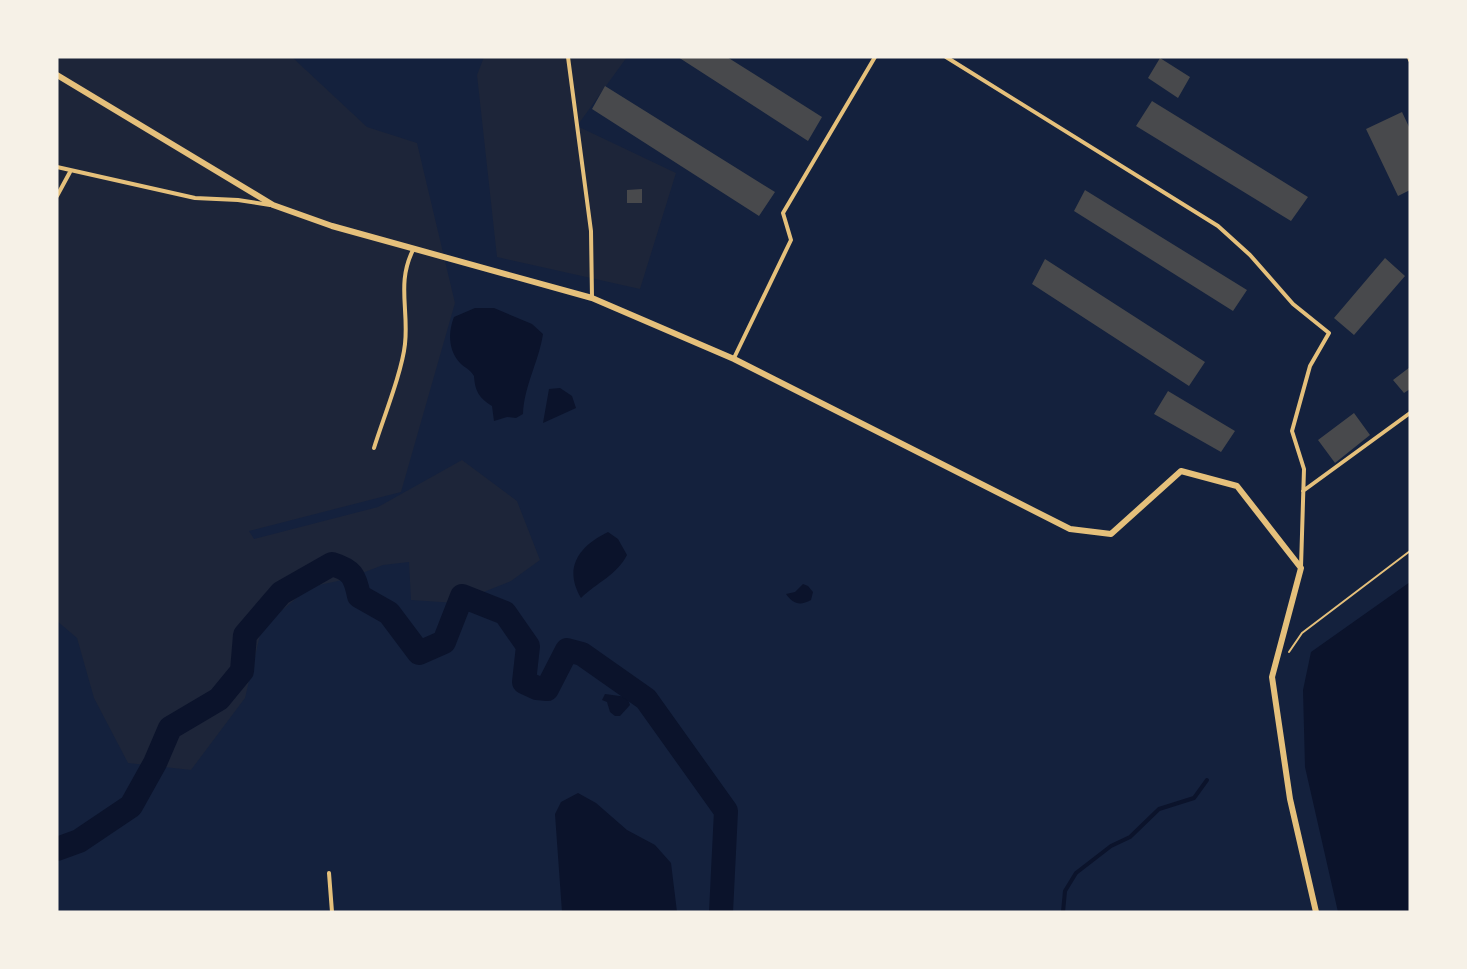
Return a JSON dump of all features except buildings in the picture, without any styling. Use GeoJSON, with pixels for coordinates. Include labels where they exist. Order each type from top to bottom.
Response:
{"type":"FeatureCollection","features":[{"type":"Feature","properties":{"kind":"street"},"geometry":{"type":"LineString","coordinates":[[57,75],[273,205],[332,226],[592,298],[734,359],[1070,529],[1111,534],[1181,471],[1237,486],[1301,568],[1272,677],[1290,799],[1316,912]]}},
{"type":"Feature","properties":{"kind":"lane"},"geometry":{"type":"LineString","coordinates":[[568,57],[591,231],[592,298]]}},
{"type":"Feature","properties":{"kind":"lane"},"geometry":{"type":"LineString","coordinates":[[734,359],[791,240],[783,213],[875,57]]}},
{"type":"Feature","properties":{"kind":"lane"},"geometry":{"type":"LineString","coordinates":[[946,57],[1218,226],[1250,255],[1293,303],[1329,333],[1310,366],[1292,431],[1304,469],[1301,568]]}},
{"type":"Feature","properties":{"kind":"lane"},"geometry":{"type":"LineString","coordinates":[[57,167],[70,172],[195,198],[238,200],[273,205]]}},
{"type":"Feature","properties":{"kind":"lane"},"geometry":{"type":"LineString","coordinates":[[57,196],[70,172]]}},
{"type":"Feature","properties":{"kind":"lane"},"geometry":{"type":"LineString","coordinates":[[374,448],[405,346],[402,284],[406,263],[414,248]]}},
{"type":"Feature","properties":{"kind":"lane"},"geometry":{"type":"LineString","coordinates":[[1302,492],[1410,413]]}},
{"type":"Feature","properties":{"kind":"lane"},"geometry":{"type":"LineString","coordinates":[[329,873],[332,912]]}},
{"type":"Feature","properties":{"kind":"path"},"geometry":{"type":"LineString","coordinates":[[1284,659],[1302,633],[1410,551]]}},
{"type":"Feature","properties":{"kind":"shaded area"},"geometry":{"type":"Polygon","coordinates":[[[57,57],[292,57],[367,127],[417,143],[455,303],[401,492],[249,531],[254,539],[378,507],[462,460],[517,501],[540,560],[511,581],[456,603],[411,600],[409,562],[383,565],[347,579],[310,587],[262,627],[245,698],[191,770],[128,763],[94,698],[77,638],[57,621],[57,57]]]}},
{"type":"Feature","properties":{"kind":"shaded area"},"geometry":{"type":"Polygon","coordinates":[[[484,57],[627,57],[577,126],[676,173],[640,289],[497,257],[477,75],[484,57]]]}},
{"type":"Feature","properties":{"kind":"shaded area"},"geometry":{"type":"Polygon","coordinates":[[[475,308],[494,308],[532,324],[543,334],[526,393],[523,414],[516,418],[507,417],[494,421],[492,406],[481,397],[475,386],[474,376],[456,358],[451,347],[450,335],[454,317],[475,308]]]}},
{"type":"Feature","properties":{"kind":"shaded area"},"geometry":{"type":"Polygon","coordinates":[[[560,388],[572,396],[576,408],[543,423],[549,389],[560,388]]]}},
{"type":"Feature","properties":{"kind":"shaded area"},"geometry":{"type":"Polygon","coordinates":[[[608,532],[618,539],[627,555],[618,568],[581,598],[574,577],[577,559],[589,544],[608,532]]]}},
{"type":"Feature","properties":{"kind":"shaded area"},"geometry":{"type":"Polygon","coordinates":[[[1410,582],[1410,912],[1338,912],[1305,767],[1303,690],[1311,652],[1410,582]]]}},
{"type":"Feature","properties":{"kind":"shaded area"},"geometry":{"type":"Polygon","coordinates":[[[803,584],[813,592],[811,600],[803,603],[794,602],[786,594],[795,592],[803,584]]]}},
{"type":"Feature","properties":{"kind":"shaded area"},"geometry":{"type":"Polygon","coordinates":[[[605,694],[627,697],[630,705],[620,716],[615,716],[610,712],[607,702],[602,700],[605,694]]]}},
{"type":"Feature","properties":{"kind":"shaded area"},"geometry":{"type":"Polygon","coordinates":[[[578,793],[596,803],[627,830],[655,845],[671,863],[677,912],[562,912],[555,814],[561,802],[578,793]]]}},
{"type":"Feature","properties":{"kind":"waterway"},"geometry":{"type":"LineString","coordinates":[[57,849],[79,841],[131,806],[155,763],[170,728],[219,699],[242,671],[245,635],[281,593],[332,564],[352,575],[359,596],[389,613],[419,653],[444,642],[462,596],[505,613],[528,646],[524,682],[537,688],[547,689],[567,650],[582,654],[646,699],[726,811],[721,912]]}},
{"type":"Feature","properties":{"kind":"waterway"},"geometry":{"type":"LineString","coordinates":[[1063,912],[1065,891],[1076,873],[1111,846],[1130,837],[1159,809],[1194,798],[1207,780]]}}]}
